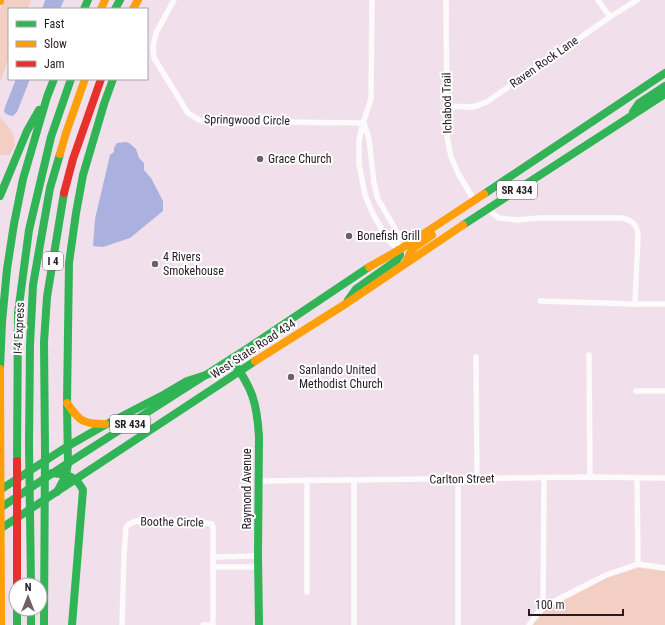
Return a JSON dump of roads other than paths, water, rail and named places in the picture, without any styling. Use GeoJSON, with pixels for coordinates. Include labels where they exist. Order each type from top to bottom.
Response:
{"type":"FeatureCollection","features":[{"type":"Feature","properties":{"kind":"main road","name":"SR 434"},"geometry":{"type":"LineString","coordinates":[[0,508],[52,473],[209,374],[370,267],[399,250],[665,73]]}},
{"type":"Feature","properties":{"kind":"main road"},"geometry":{"type":"LineString","coordinates":[[1,625],[0,371],[2,322],[7,269],[14,224],[24,179],[47,97],[54,80]]}},
{"type":"Feature","properties":{"kind":"main road","name":"I-4 Express"},"geometry":{"type":"LineString","coordinates":[[17,577],[18,313],[29,230],[51,137],[71,80]]}},
{"type":"Feature","properties":{"kind":"main road","name":"I-4 Express"},"geometry":{"type":"LineString","coordinates":[[31,577],[29,461],[30,345],[34,278],[50,188],[66,133],[85,80]]}},
{"type":"Feature","properties":{"kind":"main road","name":"I 4"},"geometry":{"type":"LineString","coordinates":[[44,625],[44,342],[47,297],[65,189],[73,159],[101,80]]}},
{"type":"Feature","properties":{"kind":"main road"},"geometry":{"type":"LineString","coordinates":[[57,492],[66,475],[68,463],[67,403],[69,263],[83,175],[113,80]]}},
{"type":"Feature","properties":{"kind":"main road"},"geometry":{"type":"LineString","coordinates":[[630,117],[639,103],[665,86]]}},
{"type":"Feature","properties":{"kind":"main road","name":"SR 434"},"geometry":{"type":"LineString","coordinates":[[344,305],[489,208],[665,94]]}},
{"type":"Feature","properties":{"kind":"main road"},"geometry":{"type":"LineString","coordinates":[[0,196],[27,131],[47,97]]}},
{"type":"Feature","properties":{"kind":"main road"},"geometry":{"type":"LineString","coordinates":[[406,264],[412,249],[443,227],[457,212]]}},
{"type":"Feature","properties":{"kind":"main road"},"geometry":{"type":"LineString","coordinates":[[344,305],[356,289],[397,260],[400,257],[399,250]]}},
{"type":"Feature","properties":{"kind":"main road","name":"West State Road 434"},"geometry":{"type":"LineString","coordinates":[[77,479],[240,371],[344,305]]}},
{"type":"Feature","properties":{"kind":"main road","name":"Raymond Avenue"},"geometry":{"type":"LineString","coordinates":[[231,359],[249,386],[256,407],[258,422],[259,625]]}},
{"type":"Feature","properties":{"kind":"main road"},"geometry":{"type":"LineString","coordinates":[[0,490],[68,446],[107,424],[187,381],[209,374]]}},
{"type":"Feature","properties":{"kind":"main road"},"geometry":{"type":"LineString","coordinates":[[67,403],[79,418],[86,423],[107,424]]}},
{"type":"Feature","properties":{"kind":"main road"},"geometry":{"type":"LineString","coordinates":[[52,473],[69,475],[77,479],[83,490],[72,625]]}},
{"type":"Feature","properties":{"kind":"main road","name":"SR 434"},"geometry":{"type":"LineString","coordinates":[[0,529],[77,479]]}},
{"type":"Feature","properties":{"kind":"street","name":"Springwood Circle"},"geometry":{"type":"LineString","coordinates":[[174,0],[156,33],[153,47],[154,58],[188,113],[201,121],[363,123]]}},
{"type":"Feature","properties":{"kind":"street"},"geometry":{"type":"LineString","coordinates":[[372,0],[371,99],[359,140],[359,164],[365,195],[374,216],[388,240],[399,250]]}},
{"type":"Feature","properties":{"kind":"street","name":"Ichabod Trail"},"geometry":{"type":"LineString","coordinates":[[446,0],[447,136],[451,157],[459,175],[474,200]]}},
{"type":"Feature","properties":{"kind":"street"},"geometry":{"type":"LineString","coordinates":[[598,0],[610,17]]}},
{"type":"Feature","properties":{"kind":"street","name":"Raven Rock Lane"},"geometry":{"type":"LineString","coordinates":[[446,106],[472,107],[488,101],[637,0]]}},
{"type":"Feature","properties":{"kind":"street"},"geometry":{"type":"LineString","coordinates":[[363,123],[369,139],[374,184],[378,199],[397,232],[399,250]]}},
{"type":"Feature","properties":{"kind":"street"},"geometry":{"type":"LineString","coordinates":[[489,208],[493,214],[499,218],[518,220],[538,218],[622,218],[630,220],[638,230],[635,304]]}},
{"type":"Feature","properties":{"kind":"street"},"geometry":{"type":"LineString","coordinates":[[540,301],[665,304]]}},
{"type":"Feature","properties":{"kind":"street"},"geometry":{"type":"LineString","coordinates":[[589,355],[590,478]]}},
{"type":"Feature","properties":{"kind":"street"},"geometry":{"type":"LineString","coordinates":[[476,356],[477,478]]}},
{"type":"Feature","properties":{"kind":"street"},"geometry":{"type":"LineString","coordinates":[[636,391],[665,391]]}},
{"type":"Feature","properties":{"kind":"street","name":"Carlton Street"},"geometry":{"type":"LineString","coordinates":[[259,481],[477,478],[665,478]]}},
{"type":"Feature","properties":{"kind":"street"},"geometry":{"type":"LineString","coordinates":[[543,607],[544,478]]}},
{"type":"Feature","properties":{"kind":"street"},"geometry":{"type":"LineString","coordinates":[[637,478],[638,564]]}},
{"type":"Feature","properties":{"kind":"street"},"geometry":{"type":"LineString","coordinates":[[458,479],[458,625]]}},
{"type":"Feature","properties":{"kind":"street"},"geometry":{"type":"LineString","coordinates":[[307,480],[307,592]]}},
{"type":"Feature","properties":{"kind":"street"},"geometry":{"type":"LineString","coordinates":[[354,480],[354,625]]}},
{"type":"Feature","properties":{"kind":"street","name":"Boothe Circle"},"geometry":{"type":"LineString","coordinates":[[122,625],[126,527],[136,521],[207,522],[212,524],[213,625],[203,625]]}},
{"type":"Feature","properties":{"kind":"street"},"geometry":{"type":"LineString","coordinates":[[213,557],[258,556]]}},
{"type":"Feature","properties":{"kind":"street"},"geometry":{"type":"LineString","coordinates":[[530,625],[543,607],[606,575],[638,564],[665,568]]}},
{"type":"Feature","properties":{"kind":"street"},"geometry":{"type":"LineString","coordinates":[[213,567],[258,567]]}},
{"type":"Feature","properties":{"kind":"water"},"geometry":{"type":"Polygon","coordinates":[[[45,0],[64,0],[60,8],[42,8],[45,0]]]}},
{"type":"Feature","properties":{"kind":"water"},"geometry":{"type":"Polygon","coordinates":[[[16,80],[30,80],[17,112],[13,116],[8,115],[4,112],[16,80]]]}},
{"type":"Feature","properties":{"kind":"water"},"geometry":{"type":"Polygon","coordinates":[[[126,142],[136,149],[139,158],[144,163],[144,170],[151,178],[163,201],[163,211],[130,238],[103,247],[93,246],[95,219],[110,155],[114,152],[114,148],[117,143],[126,142]]]}},
{"type":"Feature","properties":{"kind":"place","name":"Grace Church"},"geometry":{"type":"Point","coordinates":[260,159]}},
{"type":"Feature","properties":{"kind":"place","name":"Bonefish Grill"},"geometry":{"type":"Point","coordinates":[349,236]}},
{"type":"Feature","properties":{"kind":"place","name":"4 Rivers Smokehouse"},"geometry":{"type":"Point","coordinates":[155,264]}},
{"type":"Feature","properties":{"kind":"place","name":"Sanlando United Methodist Church"},"geometry":{"type":"Point","coordinates":[291,377]}}]}
